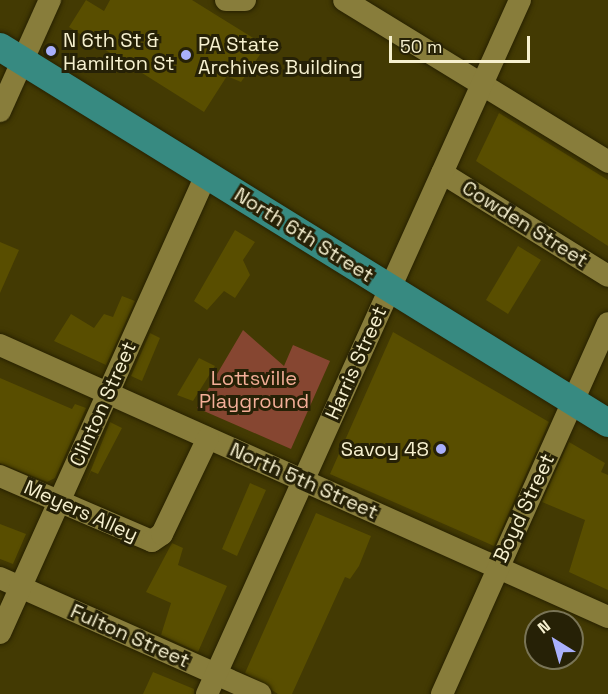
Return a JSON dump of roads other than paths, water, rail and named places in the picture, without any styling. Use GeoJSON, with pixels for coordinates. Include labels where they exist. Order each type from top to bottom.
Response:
{"type":"FeatureCollection","features":[{"type":"Feature","properties":{"kind":"main road","name":"North 6th Street"},"geometry":{"type":"LineString","coordinates":[[11,54],[608,423]]}},
{"type":"Feature","properties":{"kind":"street"},"geometry":{"type":"LineString","coordinates":[[0,111],[11,54],[50,0]]}},
{"type":"Feature","properties":{"kind":"street"},"geometry":{"type":"LineString","coordinates":[[226,0],[245,0]]}},
{"type":"Feature","properties":{"kind":"street"},"geometry":{"type":"LineString","coordinates":[[344,0],[608,162]]}},
{"type":"Feature","properties":{"kind":"street","name":"Harris Street"},"geometry":{"type":"LineString","coordinates":[[212,684],[520,0]]}},
{"type":"Feature","properties":{"kind":"street","name":"Cowden Street"},"geometry":{"type":"LineString","coordinates":[[442,173],[608,276]]}},
{"type":"Feature","properties":{"kind":"street","name":"Clinton Street"},"geometry":{"type":"LineString","coordinates":[[0,633],[10,583],[59,502],[206,175]]}},
{"type":"Feature","properties":{"kind":"street","name":"Boyd Street"},"geometry":{"type":"LineString","coordinates":[[442,694],[608,323]]}},
{"type":"Feature","properties":{"kind":"street","name":"North 5th Street"},"geometry":{"type":"LineString","coordinates":[[0,345],[608,617]]}},
{"type":"Feature","properties":{"kind":"street","name":"Meyers Alley"},"geometry":{"type":"LineString","coordinates":[[0,476],[154,540],[208,438]]}},
{"type":"Feature","properties":{"kind":"street","name":"Fulton Street"},"geometry":{"type":"LineString","coordinates":[[10,583],[212,684],[260,694]]}},
{"type":"Feature","properties":{"kind":"place","name":"N 6th St & Hamilton St"},"geometry":{"type":"Point","coordinates":[51,51]}},
{"type":"Feature","properties":{"kind":"place","name":"PA State Archives Building"},"geometry":{"type":"Point","coordinates":[186,55]}},
{"type":"Feature","properties":{"kind":"place","name":"Savoy 48"},"geometry":{"type":"Point","coordinates":[441,449]}},
{"type":"Feature","properties":{"kind":"park label","name":"Lottsville Playground"},"geometry":{"type":"Point","coordinates":[254,390]}}]}
